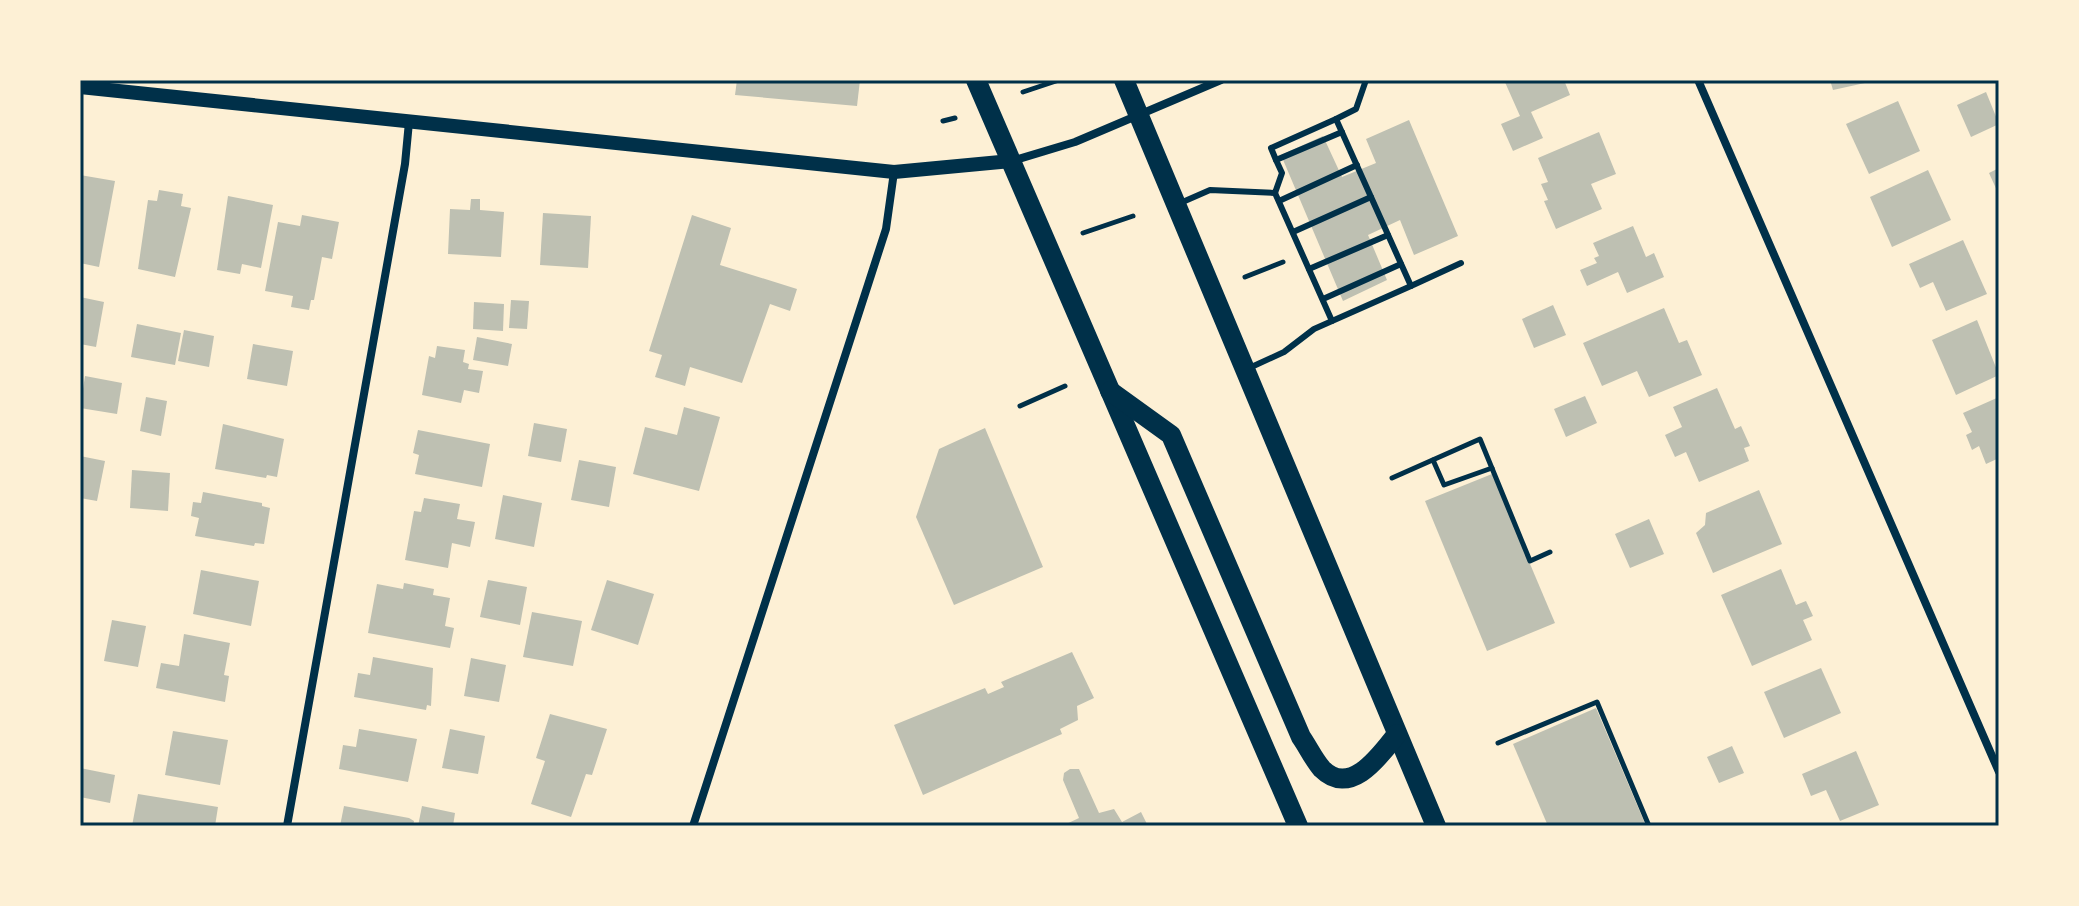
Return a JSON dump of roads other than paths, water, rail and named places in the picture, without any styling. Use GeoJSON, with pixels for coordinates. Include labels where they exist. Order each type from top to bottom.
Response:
{"type":"FeatureCollection","features":[{"type":"Feature","properties":{"kind":"main road"},"geometry":{"type":"LineString","coordinates":[[976,80],[1298,826]]}},
{"type":"Feature","properties":{"kind":"main road"},"geometry":{"type":"LineString","coordinates":[[1124,80],[1436,826]]}},
{"type":"Feature","properties":{"kind":"main road"},"geometry":{"type":"LineString","coordinates":[[1110,391],[1171,435],[1301,737],[1323,770],[1340,778],[1361,774],[1397,734]]}},
{"type":"Feature","properties":{"kind":"street"},"geometry":{"type":"LineString","coordinates":[[80,87],[894,172],[1011,161],[1139,118],[1221,80]]}},
{"type":"Feature","properties":{"kind":"street"},"geometry":{"type":"LineString","coordinates":[[1698,80],[1999,772]]}},
{"type":"Feature","properties":{"kind":"street"},"geometry":{"type":"LineString","coordinates":[[287,826],[405,164],[409,122]]}},
{"type":"Feature","properties":{"kind":"street"},"geometry":{"type":"LineString","coordinates":[[693,826],[886,229],[894,172]]}},
{"type":"Feature","properties":{"kind":"lane"},"geometry":{"type":"LineString","coordinates":[[1332,321],[1277,197],[1282,173],[1271,148],[1356,109],[1366,80]]}},
{"type":"Feature","properties":{"kind":"lane"},"geometry":{"type":"LineString","coordinates":[[1336,119],[1411,286]]}},
{"type":"Feature","properties":{"kind":"lane"},"geometry":{"type":"LineString","coordinates":[[1276,160],[1342,132]]}},
{"type":"Feature","properties":{"kind":"lane"},"geometry":{"type":"LineString","coordinates":[[1176,205],[1210,190],[1277,197],[1357,165]]}},
{"type":"Feature","properties":{"kind":"lane"},"geometry":{"type":"LineString","coordinates":[[1293,232],[1371,197]]}},
{"type":"Feature","properties":{"kind":"lane"},"geometry":{"type":"LineString","coordinates":[[1309,269],[1388,235]]}},
{"type":"Feature","properties":{"kind":"lane"},"geometry":{"type":"LineString","coordinates":[[1245,370],[1284,352],[1314,329],[1461,263]]}},
{"type":"Feature","properties":{"kind":"lane"},"geometry":{"type":"LineString","coordinates":[[1323,299],[1401,264]]}}]}
